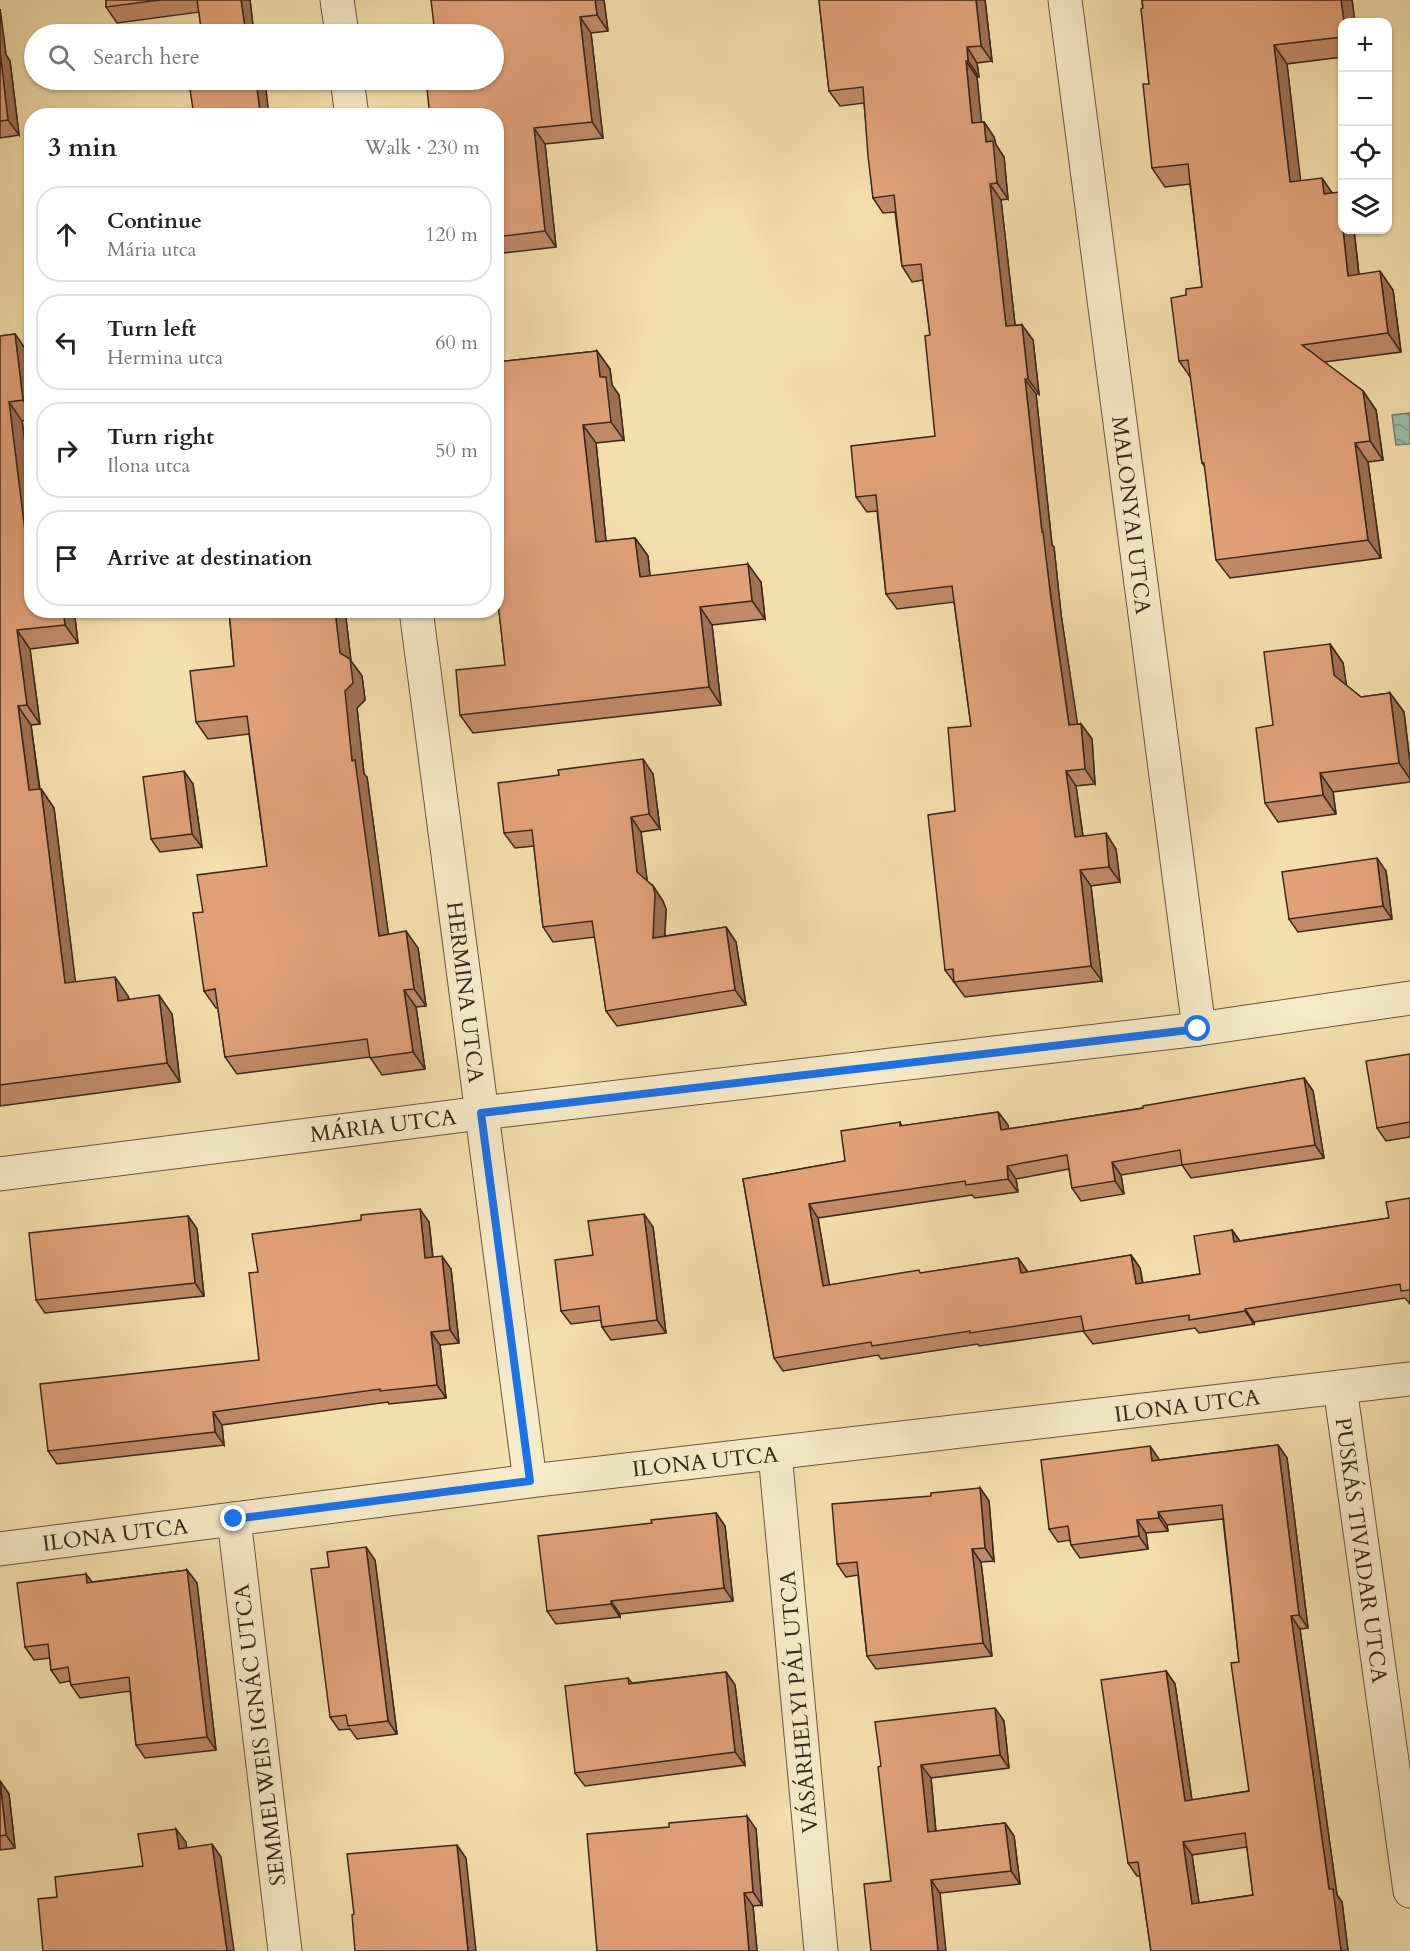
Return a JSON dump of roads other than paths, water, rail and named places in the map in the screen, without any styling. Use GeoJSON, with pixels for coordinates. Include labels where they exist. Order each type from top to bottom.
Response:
{"type":"FeatureCollection","features":[{"type":"Feature","properties":{"kind":"street"},"geometry":{"type":"LineString","coordinates":[[337,0],[341,24]]}},
{"type":"Feature","properties":{"kind":"street","name":"MALONYAI UTCA"},"geometry":{"type":"LineString","coordinates":[[1065,0],[1198,1029]]}},
{"type":"Feature","properties":{"kind":"street"},"geometry":{"type":"LineString","coordinates":[[348,90],[351,108]]}},
{"type":"Feature","properties":{"kind":"street","name":"HERMINA UTCA"},"geometry":{"type":"LineString","coordinates":[[417,618],[530,1481]]}},
{"type":"Feature","properties":{"kind":"street","name":"MÁRIA UTCA"},"geometry":{"type":"LineString","coordinates":[[0,1174],[481,1113],[1198,1029],[1410,998]]}},
{"type":"Feature","properties":{"kind":"street","name":"ILONA UTCA"},"geometry":{"type":"LineString","coordinates":[[0,1549],[530,1481],[1410,1379]]}},
{"type":"Feature","properties":{"kind":"street","name":"PUSKÁS TIVADAR UTCA"},"geometry":{"type":"LineString","coordinates":[[1340,1387],[1410,1891]]}},
{"type":"Feature","properties":{"kind":"street","name":"VÁSÁRHELYI PÁL UTCA"},"geometry":{"type":"LineString","coordinates":[[775,1453],[821,1951]]}},
{"type":"Feature","properties":{"kind":"street","name":"SEMMELWEIS IGNÁC UTCA"},"geometry":{"type":"LineString","coordinates":[[234,1519],[285,1951]]}},
{"type":"Feature","properties":{"kind":"water"},"geometry":{"type":"Polygon","coordinates":[[[1410,413],[1410,444],[1396,445],[1392,415],[1410,413]]]}}]}
